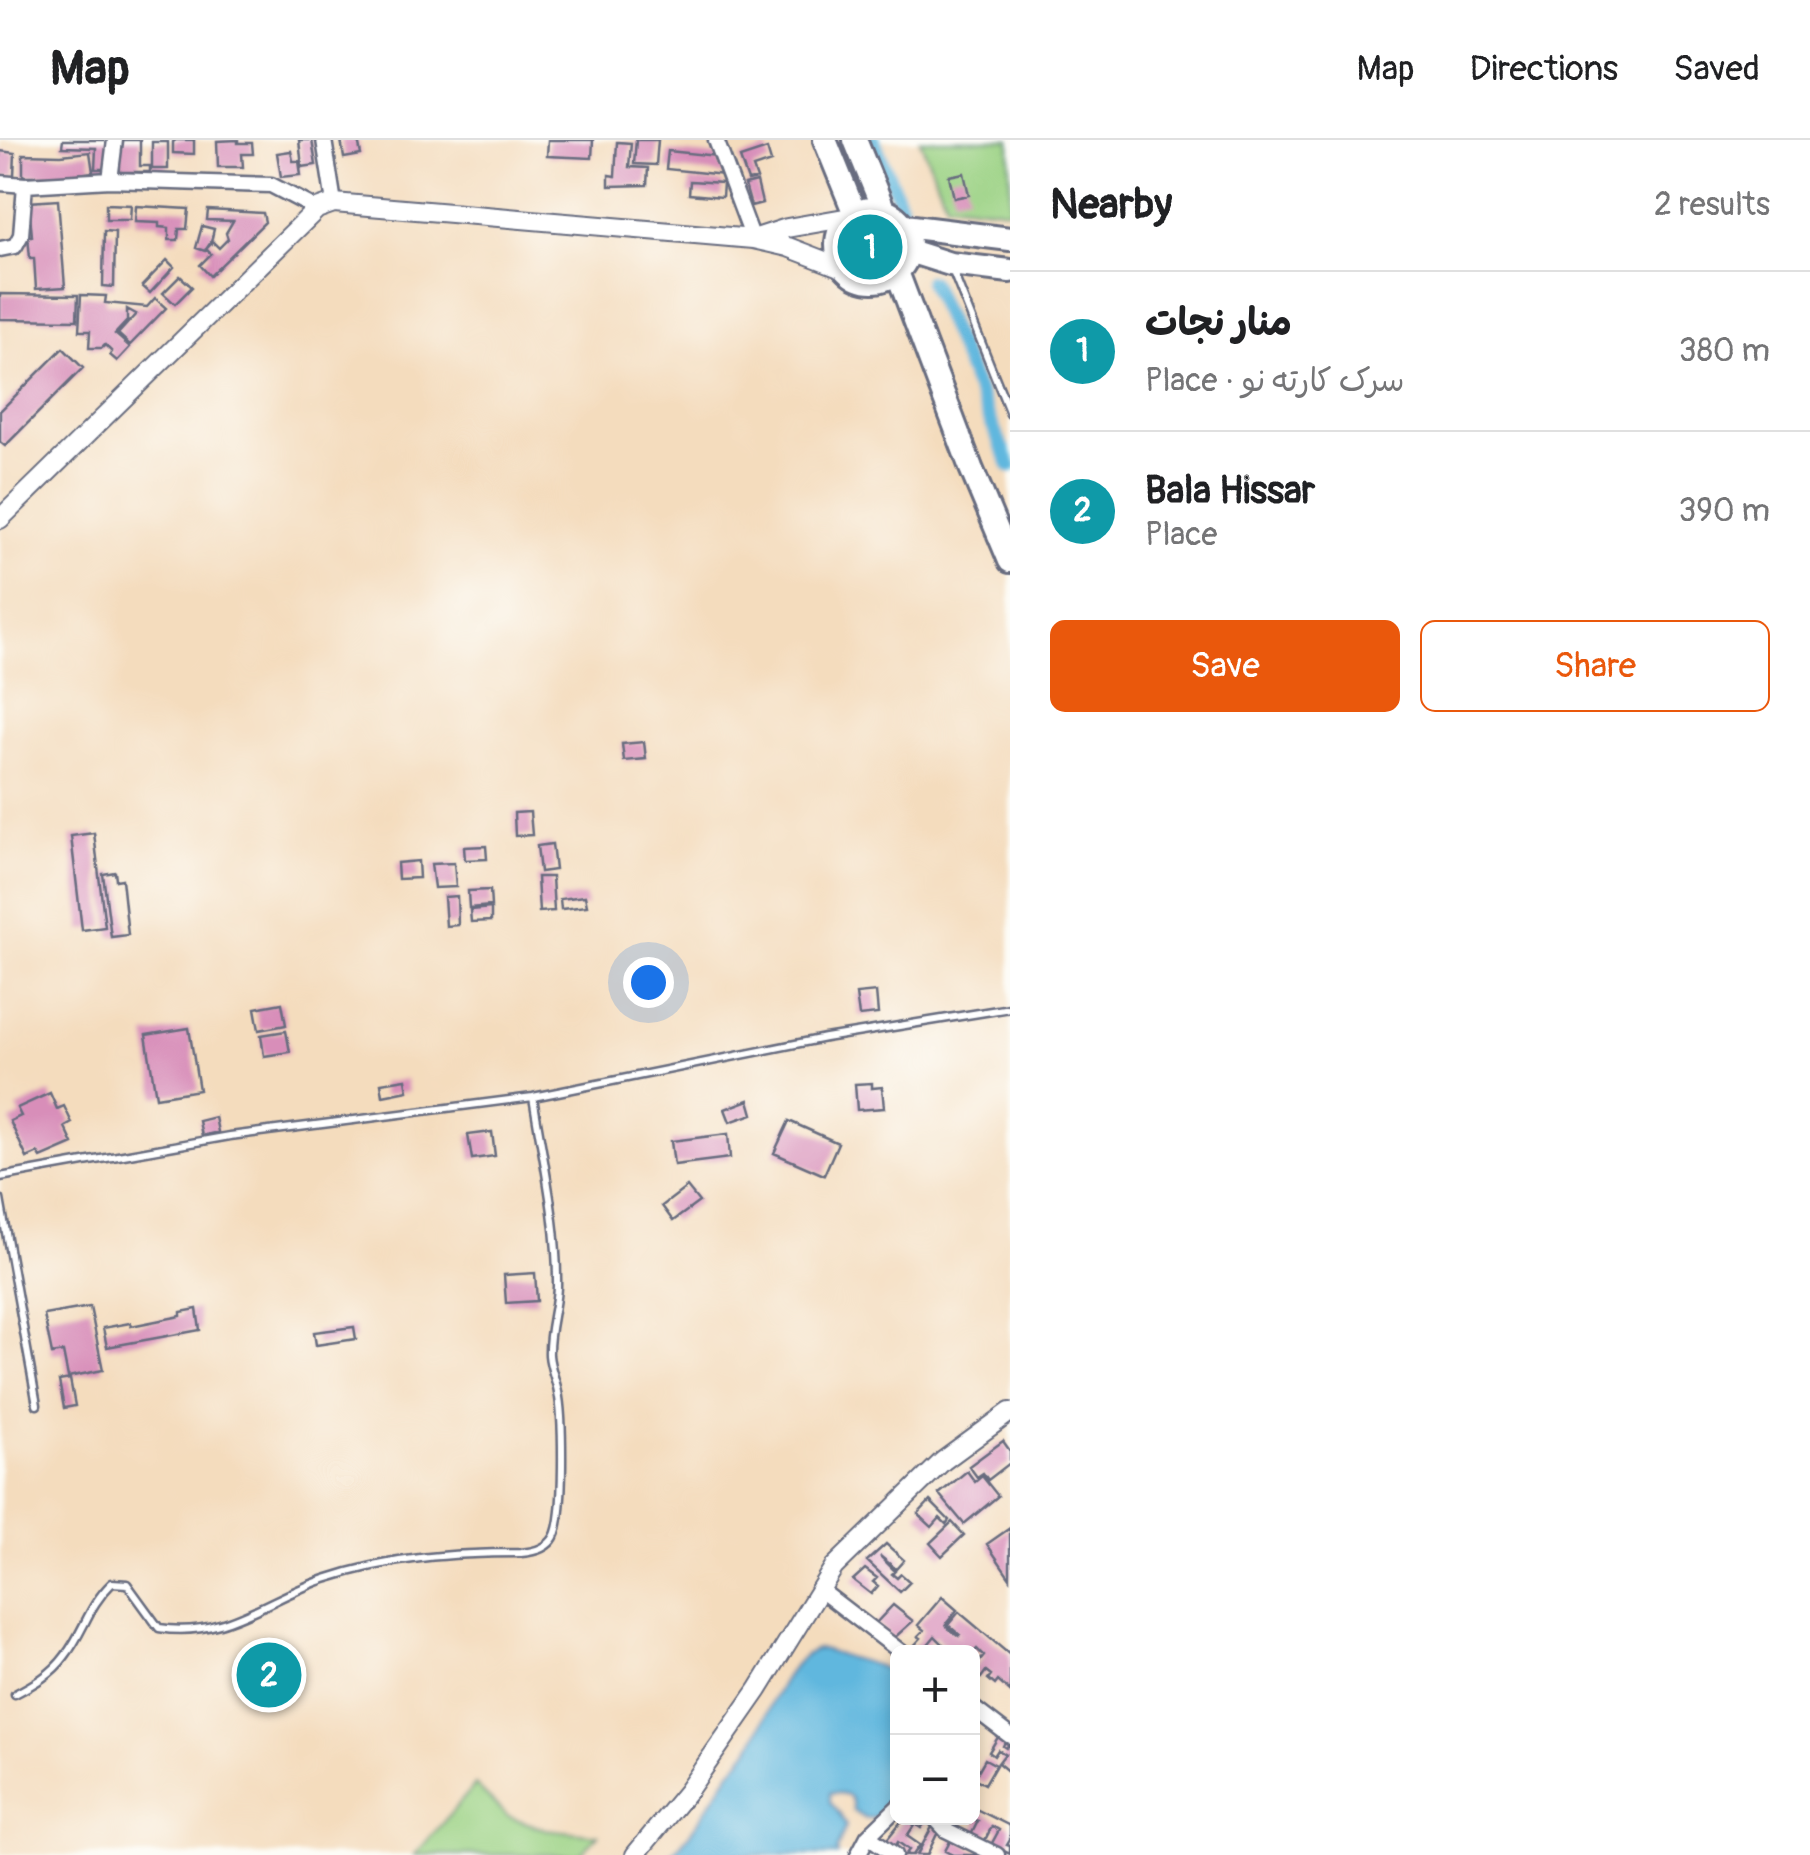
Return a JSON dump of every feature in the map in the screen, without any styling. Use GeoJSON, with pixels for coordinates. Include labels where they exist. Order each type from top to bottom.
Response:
{"type":"FeatureCollection","features":[{"type":"Feature","properties":{"kind":"highway"},"geometry":{"type":"LineString","coordinates":[[826,140],[853,215]]}},
{"type":"Feature","properties":{"kind":"highway"},"geometry":{"type":"LineString","coordinates":[[855,140],[884,210]]}},
{"type":"Feature","properties":{"kind":"highway"},"geometry":{"type":"LineString","coordinates":[[873,208],[884,210],[905,226],[909,238],[906,263],[887,277],[854,276],[839,259],[837,236],[853,215],[873,208]]}},
{"type":"Feature","properties":{"kind":"highway"},"geometry":{"type":"LineString","coordinates":[[905,226],[1010,239]]}},
{"type":"Feature","properties":{"kind":"highway"},"geometry":{"type":"LineString","coordinates":[[909,251],[950,264],[1010,271]]}},
{"type":"Feature","properties":{"kind":"highway"},"geometry":{"type":"LineString","coordinates":[[887,277],[918,326],[1010,561]]}},
{"type":"Feature","properties":{"kind":"main road"},"geometry":{"type":"LineString","coordinates":[[0,518],[326,206],[753,239],[788,247],[845,269]]}},
{"type":"Feature","properties":{"kind":"main road"},"geometry":{"type":"LineString","coordinates":[[753,239],[853,215]]}},
{"type":"Feature","properties":{"kind":"main road"},"geometry":{"type":"LineString","coordinates":[[634,1855],[687,1792],[758,1690],[819,1589],[845,1556],[943,1461],[1010,1412]]}},
{"type":"Feature","properties":{"kind":"street"},"geometry":{"type":"LineString","coordinates":[[110,180],[115,140]]}},
{"type":"Feature","properties":{"kind":"street"},"geometry":{"type":"LineString","coordinates":[[0,183],[25,186],[110,180],[271,186],[326,206],[324,140]]}},
{"type":"Feature","properties":{"kind":"street"},"geometry":{"type":"LineString","coordinates":[[716,140],[753,239]]}},
{"type":"Feature","properties":{"kind":"street"},"geometry":{"type":"LineString","coordinates":[[0,249],[15,246],[21,234],[25,186]]}},
{"type":"Feature","properties":{"kind":"street"},"geometry":{"type":"LineString","coordinates":[[819,1589],[892,1645]]}},
{"type":"Feature","properties":{"kind":"street"},"geometry":{"type":"LineString","coordinates":[[980,1713],[1010,1736]]}},
{"type":"Feature","properties":{"kind":"street"},"geometry":{"type":"LineString","coordinates":[[858,1855],[868,1836],[890,1815]]}},
{"type":"Feature","properties":{"kind":"street"},"geometry":{"type":"LineString","coordinates":[[941,1825],[997,1855]]}},
{"type":"Feature","properties":{"kind":"street"},"geometry":{"type":"LineString","coordinates":[[868,1836],[895,1855]]}},
{"type":"Feature","properties":{"kind":"lane"},"geometry":{"type":"LineString","coordinates":[[950,264],[1010,414]]}},
{"type":"Feature","properties":{"kind":"lane"},"geometry":{"type":"LineString","coordinates":[[0,1177],[230,1136],[533,1098],[825,1038],[1010,1008]]}},
{"type":"Feature","properties":{"kind":"lane"},"geometry":{"type":"LineString","coordinates":[[15,1694],[40,1682],[66,1656],[97,1598],[112,1583],[126,1584],[159,1628],[198,1630],[228,1622],[323,1580],[387,1563],[434,1554],[522,1554],[533,1552],[554,1538],[562,1509],[559,1394],[549,1360],[550,1320],[557,1286],[555,1240],[533,1098]]}},
{"type":"Feature","properties":{"kind":"lane"},"geometry":{"type":"LineString","coordinates":[[0,1198],[37,1404]]}},
{"type":"Feature","properties":{"kind":"green space"},"geometry":{"type":"Polygon","coordinates":[[[920,140],[1010,140],[1010,210],[946,203],[920,140]]]}},
{"type":"Feature","properties":{"kind":"green space"},"geometry":{"type":"Polygon","coordinates":[[[475,1785],[507,1816],[545,1829],[598,1835],[580,1855],[415,1855],[475,1785]]]}},
{"type":"Feature","properties":{"kind":"water"},"geometry":{"type":"Polygon","coordinates":[[[817,1649],[829,1651],[890,1672],[890,1804],[876,1817],[866,1819],[853,1811],[848,1795],[830,1793],[830,1802],[846,1826],[838,1855],[670,1855],[695,1827],[749,1749],[785,1679],[805,1656],[817,1649]]]}},
{"type":"Feature","properties":{"kind":"building"},"geometry":{"type":"Polygon","coordinates":[[[63,140],[109,140],[106,169],[95,169],[96,148],[62,147],[63,140]]]}},
{"type":"Feature","properties":{"kind":"building"},"geometry":{"type":"Polygon","coordinates":[[[122,140],[140,140],[140,166],[150,166],[150,172],[120,172],[122,140]]]}},
{"type":"Feature","properties":{"kind":"building"},"geometry":{"type":"Polygon","coordinates":[[[176,140],[194,140],[194,154],[173,153],[176,140]]]}},
{"type":"Feature","properties":{"kind":"building"},"geometry":{"type":"Polygon","coordinates":[[[299,140],[312,140],[316,165],[302,167],[299,140]]]}},
{"type":"Feature","properties":{"kind":"building"},"geometry":{"type":"Polygon","coordinates":[[[341,140],[358,140],[361,155],[344,158],[341,140]]]}},
{"type":"Feature","properties":{"kind":"building"},"geometry":{"type":"Polygon","coordinates":[[[548,140],[593,140],[592,158],[547,156],[548,140]]]}},
{"type":"Feature","properties":{"kind":"building"},"geometry":{"type":"Polygon","coordinates":[[[636,140],[658,140],[656,165],[634,164],[636,140]]]}},
{"type":"Feature","properties":{"kind":"building"},"geometry":{"type":"Polygon","coordinates":[[[217,141],[252,143],[253,154],[242,154],[243,167],[218,167],[217,141]]]}},
{"type":"Feature","properties":{"kind":"building"},"geometry":{"type":"Polygon","coordinates":[[[152,142],[168,142],[168,169],[152,169],[152,142]]]}},
{"type":"Feature","properties":{"kind":"building"},"geometry":{"type":"Polygon","coordinates":[[[617,142],[631,143],[629,167],[648,168],[647,185],[609,186],[609,175],[615,176],[617,142]]]}},
{"type":"Feature","properties":{"kind":"building"},"geometry":{"type":"Polygon","coordinates":[[[767,149],[771,162],[753,168],[757,179],[748,181],[740,158],[767,149]]]}},
{"type":"Feature","properties":{"kind":"building"},"geometry":{"type":"Polygon","coordinates":[[[0,151],[15,153],[14,176],[0,177],[0,151]]]}},
{"type":"Feature","properties":{"kind":"building"},"geometry":{"type":"Polygon","coordinates":[[[291,151],[293,161],[299,161],[301,175],[281,177],[277,153],[291,151]]]}},
{"type":"Feature","properties":{"kind":"building"},"geometry":{"type":"Polygon","coordinates":[[[668,151],[717,156],[725,175],[666,169],[668,151]]]}},
{"type":"Feature","properties":{"kind":"building"},"geometry":{"type":"Polygon","coordinates":[[[90,152],[93,172],[23,176],[23,154],[90,152]]]}},
{"type":"Feature","properties":{"kind":"building"},"geometry":{"type":"Polygon","coordinates":[[[964,173],[969,195],[954,198],[949,176],[964,173]]]}},
{"type":"Feature","properties":{"kind":"building"},"geometry":{"type":"Polygon","coordinates":[[[690,181],[723,183],[722,197],[689,194],[690,181]]]}},
{"type":"Feature","properties":{"kind":"building"},"geometry":{"type":"Polygon","coordinates":[[[757,182],[762,203],[751,206],[745,185],[757,182]]]}},
{"type":"Feature","properties":{"kind":"building"},"geometry":{"type":"Polygon","coordinates":[[[58,200],[65,287],[36,289],[28,236],[32,236],[29,202],[58,200]]]}},
{"type":"Feature","properties":{"kind":"building"},"geometry":{"type":"Polygon","coordinates":[[[106,204],[131,205],[130,220],[106,220],[106,204]]]}},
{"type":"Feature","properties":{"kind":"building"},"geometry":{"type":"Polygon","coordinates":[[[136,206],[189,209],[187,229],[179,229],[178,240],[169,240],[169,228],[159,227],[159,223],[135,222],[136,206]]]}},
{"type":"Feature","properties":{"kind":"building"},"geometry":{"type":"Polygon","coordinates":[[[208,210],[263,213],[265,222],[210,276],[200,265],[211,254],[206,249],[213,242],[219,248],[228,239],[226,233],[233,221],[207,220],[208,210]]]}},
{"type":"Feature","properties":{"kind":"building"},"geometry":{"type":"Polygon","coordinates":[[[202,226],[214,229],[205,251],[196,248],[202,226]]]}},
{"type":"Feature","properties":{"kind":"building"},"geometry":{"type":"Polygon","coordinates":[[[104,231],[115,232],[114,287],[103,286],[104,231]]]}},
{"type":"Feature","properties":{"kind":"building"},"geometry":{"type":"Polygon","coordinates":[[[167,260],[174,267],[150,293],[142,286],[167,260]]]}},
{"type":"Feature","properties":{"kind":"building"},"geometry":{"type":"Polygon","coordinates":[[[180,276],[192,287],[175,304],[163,293],[180,276]]]}},
{"type":"Feature","properties":{"kind":"building"},"geometry":{"type":"Polygon","coordinates":[[[0,294],[78,295],[77,320],[0,319],[0,294]]]}},
{"type":"Feature","properties":{"kind":"building"},"geometry":{"type":"Polygon","coordinates":[[[81,295],[106,296],[105,303],[147,307],[155,298],[166,308],[130,345],[118,334],[136,314],[127,309],[127,321],[115,334],[130,347],[117,361],[105,345],[89,348],[90,331],[79,331],[81,295]]]}},
{"type":"Feature","properties":{"kind":"building"},"geometry":{"type":"Polygon","coordinates":[[[63,348],[83,368],[5,446],[0,442],[0,411],[63,348]]]}},
{"type":"Feature","properties":{"kind":"building"},"geometry":{"type":"Polygon","coordinates":[[[644,742],[646,759],[624,761],[622,744],[644,742]]]}},
{"type":"Feature","properties":{"kind":"building"},"geometry":{"type":"Polygon","coordinates":[[[530,812],[532,835],[515,836],[514,813],[530,812]]]}},
{"type":"Feature","properties":{"kind":"building"},"geometry":{"type":"Polygon","coordinates":[[[94,833],[105,927],[82,930],[71,836],[94,833]]]}},
{"type":"Feature","properties":{"kind":"building"},"geometry":{"type":"Polygon","coordinates":[[[552,844],[555,870],[540,872],[537,846],[552,844]]]}},
{"type":"Feature","properties":{"kind":"building"},"geometry":{"type":"Polygon","coordinates":[[[486,846],[487,859],[465,860],[464,847],[486,846]]]}},
{"type":"Feature","properties":{"kind":"building"},"geometry":{"type":"Polygon","coordinates":[[[418,861],[419,878],[398,879],[397,863],[418,861]]]}},
{"type":"Feature","properties":{"kind":"building"},"geometry":{"type":"Polygon","coordinates":[[[454,863],[456,887],[434,888],[431,864],[454,863]]]}},
{"type":"Feature","properties":{"kind":"building"},"geometry":{"type":"Polygon","coordinates":[[[115,872],[116,880],[122,879],[128,935],[111,937],[103,874],[115,872]]]}},
{"type":"Feature","properties":{"kind":"building"},"geometry":{"type":"Polygon","coordinates":[[[537,877],[552,877],[554,911],[539,912],[537,877]]]}},
{"type":"Feature","properties":{"kind":"building"},"geometry":{"type":"Polygon","coordinates":[[[490,890],[491,906],[469,908],[468,891],[490,890]]]}},
{"type":"Feature","properties":{"kind":"building"},"geometry":{"type":"Polygon","coordinates":[[[457,896],[458,925],[446,926],[444,897],[457,896]]]}},
{"type":"Feature","properties":{"kind":"building"},"geometry":{"type":"Polygon","coordinates":[[[585,896],[587,906],[561,909],[560,899],[585,896]]]}},
{"type":"Feature","properties":{"kind":"building"},"geometry":{"type":"Polygon","coordinates":[[[491,908],[491,921],[471,922],[470,910],[491,908]]]}},
{"type":"Feature","properties":{"kind":"building"},"geometry":{"type":"Polygon","coordinates":[[[876,992],[878,1014],[859,1016],[856,994],[876,992]]]}},
{"type":"Feature","properties":{"kind":"building"},"geometry":{"type":"Polygon","coordinates":[[[282,1003],[286,1025],[259,1030],[255,1008],[282,1003]]]}},
{"type":"Feature","properties":{"kind":"building"},"geometry":{"type":"Polygon","coordinates":[[[189,1028],[199,1090],[156,1097],[146,1035],[189,1028]]]}},
{"type":"Feature","properties":{"kind":"building"},"geometry":{"type":"Polygon","coordinates":[[[286,1031],[290,1052],[264,1056],[261,1035],[286,1031]]]}},
{"type":"Feature","properties":{"kind":"building"},"geometry":{"type":"Polygon","coordinates":[[[406,1079],[408,1091],[383,1096],[381,1083],[406,1079]]]}},
{"type":"Feature","properties":{"kind":"building"},"geometry":{"type":"Polygon","coordinates":[[[872,1083],[872,1088],[882,1087],[884,1108],[857,1110],[855,1084],[872,1083]]]}},
{"type":"Feature","properties":{"kind":"building"},"geometry":{"type":"Polygon","coordinates":[[[50,1093],[57,1109],[64,1106],[72,1123],[65,1127],[73,1144],[41,1158],[38,1153],[27,1158],[10,1121],[21,1116],[17,1108],[50,1093]]]}},
{"type":"Feature","properties":{"kind":"building"},"geometry":{"type":"Polygon","coordinates":[[[749,1100],[753,1114],[730,1122],[725,1109],[749,1100]]]}},
{"type":"Feature","properties":{"kind":"building"},"geometry":{"type":"Polygon","coordinates":[[[215,1117],[218,1132],[202,1136],[199,1121],[215,1117]]]}},
{"type":"Feature","properties":{"kind":"building"},"geometry":{"type":"Polygon","coordinates":[[[789,1121],[838,1143],[824,1175],[774,1153],[789,1121]]]}},
{"type":"Feature","properties":{"kind":"building"},"geometry":{"type":"Polygon","coordinates":[[[492,1132],[495,1156],[472,1159],[468,1135],[492,1132]]]}},
{"type":"Feature","properties":{"kind":"building"},"geometry":{"type":"Polygon","coordinates":[[[728,1134],[730,1158],[674,1165],[671,1141],[728,1134]]]}},
{"type":"Feature","properties":{"kind":"building"},"geometry":{"type":"Polygon","coordinates":[[[687,1187],[699,1202],[673,1221],[662,1206],[687,1187]]]}},
{"type":"Feature","properties":{"kind":"building"},"geometry":{"type":"Polygon","coordinates":[[[535,1273],[537,1301],[506,1303],[504,1275],[535,1273]]]}},
{"type":"Feature","properties":{"kind":"building"},"geometry":{"type":"Polygon","coordinates":[[[90,1307],[103,1370],[68,1377],[63,1352],[52,1354],[44,1315],[90,1307]]]}},
{"type":"Feature","properties":{"kind":"building"},"geometry":{"type":"Polygon","coordinates":[[[197,1309],[200,1330],[107,1347],[103,1328],[181,1316],[181,1312],[197,1309]]]}},
{"type":"Feature","properties":{"kind":"building"},"geometry":{"type":"Polygon","coordinates":[[[354,1327],[356,1339],[316,1345],[314,1332],[354,1327]]]}},
{"type":"Feature","properties":{"kind":"building"},"geometry":{"type":"Polygon","coordinates":[[[70,1379],[75,1406],[64,1408],[59,1381],[70,1379]]]}},
{"type":"Feature","properties":{"kind":"building"},"geometry":{"type":"Polygon","coordinates":[[[1003,1441],[1010,1451],[1010,1463],[988,1480],[983,1473],[977,1477],[969,1466],[1003,1441]]]}},
{"type":"Feature","properties":{"kind":"building"},"geometry":{"type":"Polygon","coordinates":[[[967,1471],[975,1482],[982,1476],[998,1496],[964,1524],[939,1494],[967,1471]]]}},
{"type":"Feature","properties":{"kind":"building"},"geometry":{"type":"Polygon","coordinates":[[[930,1501],[949,1520],[946,1524],[940,1518],[932,1527],[918,1514],[930,1501]]]}},
{"type":"Feature","properties":{"kind":"building"},"geometry":{"type":"Polygon","coordinates":[[[952,1522],[964,1535],[942,1556],[930,1543],[952,1522]]]}},
{"type":"Feature","properties":{"kind":"building"},"geometry":{"type":"Polygon","coordinates":[[[1010,1528],[1010,1578],[987,1544],[1010,1528]]]}},
{"type":"Feature","properties":{"kind":"building"},"geometry":{"type":"Polygon","coordinates":[[[886,1544],[904,1560],[896,1569],[880,1556],[895,1571],[892,1574],[897,1578],[901,1574],[910,1582],[900,1592],[867,1561],[886,1544]]]}},
{"type":"Feature","properties":{"kind":"building"},"geometry":{"type":"Polygon","coordinates":[[[865,1569],[877,1578],[873,1582],[878,1586],[871,1594],[853,1580],[865,1569]]]}},
{"type":"Feature","properties":{"kind":"building"},"geometry":{"type":"Polygon","coordinates":[[[942,1597],[957,1610],[946,1624],[948,1628],[960,1635],[948,1625],[959,1612],[1010,1655],[1010,1692],[998,1681],[995,1685],[988,1679],[991,1675],[986,1671],[980,1677],[980,1661],[984,1656],[980,1645],[944,1645],[935,1636],[928,1645],[915,1645],[924,1630],[918,1625],[942,1597]]]}},
{"type":"Feature","properties":{"kind":"building"},"geometry":{"type":"Polygon","coordinates":[[[893,1605],[913,1621],[893,1639],[876,1623],[893,1605]]]}},
{"type":"Feature","properties":{"kind":"building"},"geometry":{"type":"Polygon","coordinates":[[[998,1737],[1006,1748],[1010,1743],[1010,1773],[998,1763],[1005,1754],[998,1750],[994,1756],[989,1752],[998,1737]]]}},
{"type":"Feature","properties":{"kind":"building"},"geometry":{"type":"Polygon","coordinates":[[[985,1759],[996,1765],[985,1784],[980,1781],[985,1759]]]}},
{"type":"Feature","properties":{"kind":"building"},"geometry":{"type":"Polygon","coordinates":[[[980,1811],[1010,1826],[1010,1854],[991,1845],[999,1830],[992,1826],[984,1842],[971,1835],[980,1825],[980,1811]]]}},
{"type":"Feature","properties":{"kind":"building"},"geometry":{"type":"Polygon","coordinates":[[[898,1825],[914,1825],[907,1836],[920,1845],[913,1855],[905,1855],[909,1850],[898,1842],[893,1850],[884,1843],[898,1825]]]}},
{"type":"Feature","properties":{"kind":"building"},"geometry":{"type":"Polygon","coordinates":[[[933,1825],[944,1830],[941,1836],[937,1834],[927,1855],[917,1855],[933,1825]]]}},
{"type":"Feature","properties":{"kind":"building"},"geometry":{"type":"Polygon","coordinates":[[[953,1836],[983,1855],[953,1855],[945,1851],[953,1836]]]}},
{"type":"Feature","properties":{"kind":"waterway"},"geometry":{"type":"LineString","coordinates":[[874,140],[906,218]]}},
{"type":"Feature","properties":{"kind":"waterway"},"geometry":{"type":"LineString","coordinates":[[930,281],[1010,466]]}},
{"type":"Feature","properties":{"kind":"place","name":"منار نجات"},"geometry":{"type":"Point","coordinates":[870,247]}},
{"type":"Feature","properties":{"kind":"place","name":"Bala Hissar"},"geometry":{"type":"Point","coordinates":[269,1675]}}]}
